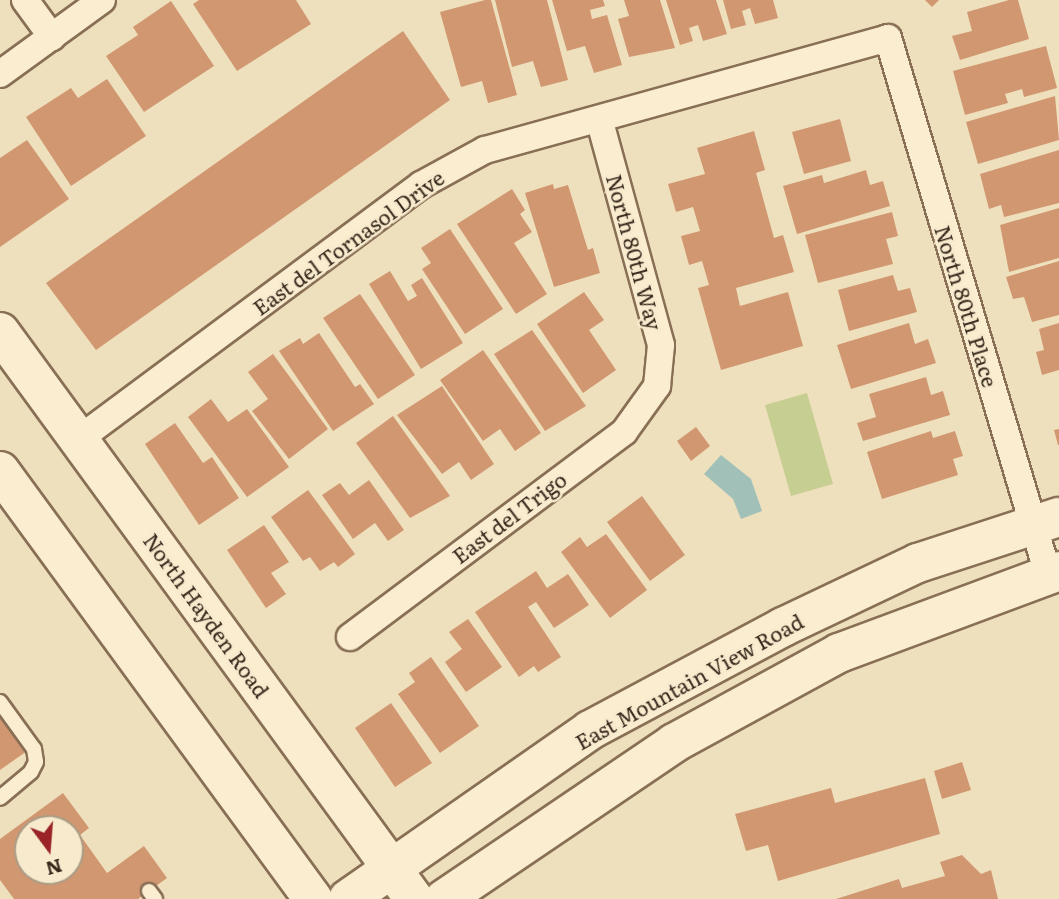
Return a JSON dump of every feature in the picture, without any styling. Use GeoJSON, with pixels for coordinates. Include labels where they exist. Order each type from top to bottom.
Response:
{"type":"FeatureCollection","features":[{"type":"Feature","properties":{"kind":"main road","name":"North Hayden Road"},"geometry":{"type":"LineString","coordinates":[[0,332],[414,899]]}},
{"type":"Feature","properties":{"kind":"main road"},"geometry":{"type":"LineString","coordinates":[[0,471],[313,899]]}},
{"type":"Feature","properties":{"kind":"main road","name":"East Mountain View Road"},"geometry":{"type":"LineString","coordinates":[[348,899],[590,730],[783,627],[918,564],[1046,520]]}},
{"type":"Feature","properties":{"kind":"main road"},"geometry":{"type":"LineString","coordinates":[[444,899],[674,743],[839,653],[1053,573]]}},
{"type":"Feature","properties":{"kind":"street"},"geometry":{"type":"LineString","coordinates":[[25,0],[52,37]]}},
{"type":"Feature","properties":{"kind":"street"},"geometry":{"type":"LineString","coordinates":[[0,74],[102,0]]}},
{"type":"Feature","properties":{"kind":"street","name":"East del Tornasol Drive"},"geometry":{"type":"LineString","coordinates":[[79,439],[421,185],[485,150],[888,38]]}},
{"type":"Feature","properties":{"kind":"street","name":"North 80th Place"},"geometry":{"type":"LineString","coordinates":[[888,38],[1046,520],[1053,573]]}},
{"type":"Feature","properties":{"kind":"street","name":"North 80th Way"},"geometry":{"type":"LineString","coordinates":[[599,119],[661,345],[657,386]]}},
{"type":"Feature","properties":{"kind":"street","name":"East del Trigo"},"geometry":{"type":"LineString","coordinates":[[350,637],[624,432],[657,386]]}},
{"type":"Feature","properties":{"kind":"lane"},"geometry":{"type":"LineString","coordinates":[[0,702],[34,749],[36,762],[31,772],[0,798]]}},
{"type":"Feature","properties":{"kind":"green space"},"geometry":{"type":"Polygon","coordinates":[[[807,393],[833,484],[791,496],[765,405],[807,393]]]}},
{"type":"Feature","properties":{"kind":"water"},"geometry":{"type":"Polygon","coordinates":[[[721,455],[751,479],[762,511],[741,519],[733,499],[704,474],[721,455]]]}},
{"type":"Feature","properties":{"kind":"building"},"geometry":{"type":"Polygon","coordinates":[[[199,0],[296,0],[311,24],[237,71],[193,4],[199,0]]]}},
{"type":"Feature","properties":{"kind":"building"},"geometry":{"type":"Polygon","coordinates":[[[491,0],[517,95],[488,103],[482,81],[461,87],[440,12],[491,0]]]}},
{"type":"Feature","properties":{"kind":"building"},"geometry":{"type":"Polygon","coordinates":[[[495,0],[547,0],[568,80],[541,87],[533,61],[512,67],[495,0]]]}},
{"type":"Feature","properties":{"kind":"building"},"geometry":{"type":"Polygon","coordinates":[[[552,0],[603,0],[605,6],[590,10],[592,19],[607,15],[622,65],[594,73],[585,46],[567,51],[552,0]]]}},
{"type":"Feature","properties":{"kind":"building"},"geometry":{"type":"Polygon","coordinates":[[[624,0],[660,0],[675,48],[629,57],[618,19],[629,16],[624,0]]]}},
{"type":"Feature","properties":{"kind":"building"},"geometry":{"type":"Polygon","coordinates":[[[666,0],[716,0],[727,34],[703,41],[698,25],[689,28],[693,41],[680,45],[666,0]]]}},
{"type":"Feature","properties":{"kind":"building"},"geometry":{"type":"Polygon","coordinates":[[[723,0],[773,0],[778,18],[755,24],[750,8],[742,11],[746,25],[731,29],[723,0]]]}},
{"type":"Feature","properties":{"kind":"building"},"geometry":{"type":"Polygon","coordinates":[[[925,0],[939,0],[932,7],[925,0]]]}},
{"type":"Feature","properties":{"kind":"building"},"geometry":{"type":"Polygon","coordinates":[[[1018,0],[1029,39],[960,60],[952,36],[972,31],[967,12],[1018,0]]]}},
{"type":"Feature","properties":{"kind":"building"},"geometry":{"type":"Polygon","coordinates":[[[171,1],[214,66],[144,112],[106,56],[138,35],[133,27],[171,1]]]}},
{"type":"Feature","properties":{"kind":"building"},"geometry":{"type":"Polygon","coordinates":[[[403,31],[450,100],[96,350],[46,283],[403,31]]]}},
{"type":"Feature","properties":{"kind":"building"},"geometry":{"type":"Polygon","coordinates":[[[1046,46],[1057,88],[1024,97],[1022,89],[1005,94],[1008,103],[965,115],[953,71],[1046,46]]]}},
{"type":"Feature","properties":{"kind":"building"},"geometry":{"type":"Polygon","coordinates":[[[107,79],[146,136],[71,186],[26,117],[71,88],[78,98],[107,79]]]}},
{"type":"Feature","properties":{"kind":"building"},"geometry":{"type":"Polygon","coordinates":[[[1055,96],[1059,140],[978,164],[966,122],[1055,96]]]}},
{"type":"Feature","properties":{"kind":"building"},"geometry":{"type":"Polygon","coordinates":[[[840,119],[851,161],[804,174],[792,132],[840,119]]]}},
{"type":"Feature","properties":{"kind":"building"},"geometry":{"type":"Polygon","coordinates":[[[754,131],[765,170],[756,173],[774,238],[783,235],[794,272],[736,288],[740,306],[788,292],[803,346],[721,370],[698,288],[709,285],[702,261],[689,265],[681,236],[700,231],[693,207],[676,212],[668,184],[705,174],[697,148],[754,131]]]}},
{"type":"Feature","properties":{"kind":"building"},"geometry":{"type":"Polygon","coordinates":[[[27,140],[69,199],[0,247],[0,158],[27,140]]]}},
{"type":"Feature","properties":{"kind":"building"},"geometry":{"type":"Polygon","coordinates":[[[1059,150],[1059,203],[1004,217],[1001,205],[989,209],[980,174],[1059,150]]]}},
{"type":"Feature","properties":{"kind":"building"},"geometry":{"type":"Polygon","coordinates":[[[866,170],[870,185],[883,181],[890,206],[797,234],[783,186],[822,175],[824,183],[866,170]]]}},
{"type":"Feature","properties":{"kind":"building"},"geometry":{"type":"Polygon","coordinates":[[[553,184],[554,189],[568,185],[588,250],[593,248],[600,273],[554,287],[525,193],[553,184]]]}},
{"type":"Feature","properties":{"kind":"building"},"geometry":{"type":"Polygon","coordinates":[[[512,189],[525,210],[520,214],[532,232],[514,243],[547,294],[516,314],[457,224],[512,189]]]}},
{"type":"Feature","properties":{"kind":"building"},"geometry":{"type":"Polygon","coordinates":[[[1059,208],[1059,258],[1009,272],[1000,225],[1059,208]]]}},
{"type":"Feature","properties":{"kind":"building"},"geometry":{"type":"Polygon","coordinates":[[[892,212],[898,236],[886,239],[893,264],[818,283],[805,235],[892,212]]]}},
{"type":"Feature","properties":{"kind":"building"},"geometry":{"type":"Polygon","coordinates":[[[450,229],[503,309],[465,334],[422,269],[431,263],[421,248],[450,229]]]}},
{"type":"Feature","properties":{"kind":"building"},"geometry":{"type":"Polygon","coordinates":[[[1059,261],[1059,315],[1032,322],[1024,297],[1013,299],[1006,277],[1059,261]]]}},
{"type":"Feature","properties":{"kind":"building"},"geometry":{"type":"Polygon","coordinates":[[[390,271],[408,301],[417,296],[411,285],[422,278],[463,343],[421,369],[369,284],[390,271]]]}},
{"type":"Feature","properties":{"kind":"building"},"geometry":{"type":"Polygon","coordinates":[[[893,275],[898,291],[910,288],[917,312],[849,331],[838,290],[893,275]]]}},
{"type":"Feature","properties":{"kind":"building"},"geometry":{"type":"Polygon","coordinates":[[[584,292],[604,320],[589,330],[616,370],[583,393],[537,324],[584,292]]]}},
{"type":"Feature","properties":{"kind":"building"},"geometry":{"type":"Polygon","coordinates":[[[360,294],[415,375],[378,399],[323,318],[360,294]]]}},
{"type":"Feature","properties":{"kind":"building"},"geometry":{"type":"Polygon","coordinates":[[[909,323],[915,344],[928,339],[936,363],[851,389],[837,345],[909,323]]]}},
{"type":"Feature","properties":{"kind":"building"},"geometry":{"type":"Polygon","coordinates":[[[1059,323],[1059,370],[1042,375],[1036,352],[1044,350],[1039,329],[1059,323]]]}},
{"type":"Feature","properties":{"kind":"building"},"geometry":{"type":"Polygon","coordinates":[[[532,330],[586,406],[545,431],[494,354],[532,330]]]}},
{"type":"Feature","properties":{"kind":"building"},"geometry":{"type":"Polygon","coordinates":[[[319,333],[355,387],[360,384],[374,404],[333,431],[279,351],[300,338],[303,344],[319,333]]]}},
{"type":"Feature","properties":{"kind":"building"},"geometry":{"type":"Polygon","coordinates":[[[483,350],[541,433],[515,451],[500,429],[483,441],[440,380],[483,350]]]}},
{"type":"Feature","properties":{"kind":"building"},"geometry":{"type":"Polygon","coordinates":[[[273,354],[328,429],[289,459],[252,411],[268,399],[248,372],[273,354]]]}},
{"type":"Feature","properties":{"kind":"building"},"geometry":{"type":"Polygon","coordinates":[[[926,377],[931,395],[943,391],[950,415],[863,441],[857,423],[876,417],[869,394],[926,377]]]}},
{"type":"Feature","properties":{"kind":"building"},"geometry":{"type":"Polygon","coordinates":[[[442,386],[494,464],[471,480],[459,462],[442,474],[397,415],[442,386]]]}},
{"type":"Feature","properties":{"kind":"building"},"geometry":{"type":"Polygon","coordinates":[[[211,399],[228,422],[247,409],[289,467],[247,497],[188,417],[211,399]]]}},
{"type":"Feature","properties":{"kind":"building"},"geometry":{"type":"Polygon","coordinates":[[[393,416],[450,496],[410,518],[356,443],[393,416]]]}},
{"type":"Feature","properties":{"kind":"building"},"geometry":{"type":"Polygon","coordinates":[[[175,423],[203,463],[212,457],[239,498],[199,525],[145,444],[175,423]]]}},
{"type":"Feature","properties":{"kind":"building"},"geometry":{"type":"Polygon","coordinates":[[[696,427],[710,446],[691,461],[677,441],[696,427]]]}},
{"type":"Feature","properties":{"kind":"building"},"geometry":{"type":"Polygon","coordinates":[[[1059,429],[1059,445],[1058,445],[1054,430],[1059,429]]]}},
{"type":"Feature","properties":{"kind":"building"},"geometry":{"type":"Polygon","coordinates":[[[931,431],[933,438],[955,431],[963,456],[953,459],[958,475],[882,499],[867,452],[931,431]]]}},
{"type":"Feature","properties":{"kind":"building"},"geometry":{"type":"Polygon","coordinates":[[[369,480],[404,530],[388,541],[375,523],[353,539],[322,495],[340,483],[349,495],[369,480]]]}},
{"type":"Feature","properties":{"kind":"building"},"geometry":{"type":"Polygon","coordinates":[[[308,490],[355,554],[338,567],[334,562],[320,571],[310,557],[303,561],[271,517],[308,490]]]}},
{"type":"Feature","properties":{"kind":"building"},"geometry":{"type":"Polygon","coordinates":[[[642,496],[685,555],[650,581],[607,522],[642,496]]]}},
{"type":"Feature","properties":{"kind":"building"},"geometry":{"type":"Polygon","coordinates":[[[264,525],[289,562],[271,573],[286,594],[266,608],[227,550],[264,525]]]}},
{"type":"Feature","properties":{"kind":"building"},"geometry":{"type":"Polygon","coordinates":[[[606,534],[647,590],[610,618],[561,552],[580,537],[587,547],[606,534]]]}},
{"type":"Feature","properties":{"kind":"building"},"geometry":{"type":"Polygon","coordinates":[[[536,571],[547,588],[568,574],[589,605],[554,628],[536,602],[528,607],[561,657],[538,672],[534,666],[519,677],[475,612],[536,571]]]}},
{"type":"Feature","properties":{"kind":"building"},"geometry":{"type":"Polygon","coordinates":[[[468,619],[502,667],[466,692],[445,662],[462,649],[449,632],[468,619]]]}},
{"type":"Feature","properties":{"kind":"building"},"geometry":{"type":"Polygon","coordinates":[[[431,657],[479,726],[440,753],[398,694],[415,682],[409,673],[431,657]]]}},
{"type":"Feature","properties":{"kind":"building"},"geometry":{"type":"Polygon","coordinates":[[[391,703],[432,763],[395,787],[355,728],[391,703]]]}},
{"type":"Feature","properties":{"kind":"building"},"geometry":{"type":"Polygon","coordinates":[[[0,714],[27,751],[0,770],[0,714]]]}},
{"type":"Feature","properties":{"kind":"building"},"geometry":{"type":"Polygon","coordinates":[[[962,762],[971,790],[942,799],[934,771],[962,762]]]}},
{"type":"Feature","properties":{"kind":"building"},"geometry":{"type":"Polygon","coordinates":[[[925,778],[940,834],[778,881],[768,845],[746,851],[735,814],[831,788],[835,803],[925,778]]]}},
{"type":"Feature","properties":{"kind":"building"},"geometry":{"type":"Polygon","coordinates":[[[63,793],[79,815],[33,815],[63,793]]]}},
{"type":"Feature","properties":{"kind":"building"},"geometry":{"type":"Polygon","coordinates":[[[14,829],[14,885],[84,885],[84,841],[107,873],[144,846],[167,878],[138,899],[14,899],[0,880],[0,839],[14,829]]]}},
{"type":"Feature","properties":{"kind":"building"},"geometry":{"type":"Polygon","coordinates":[[[962,855],[981,874],[991,870],[998,899],[836,899],[899,879],[902,888],[945,876],[940,862],[962,855]]]}}]}
